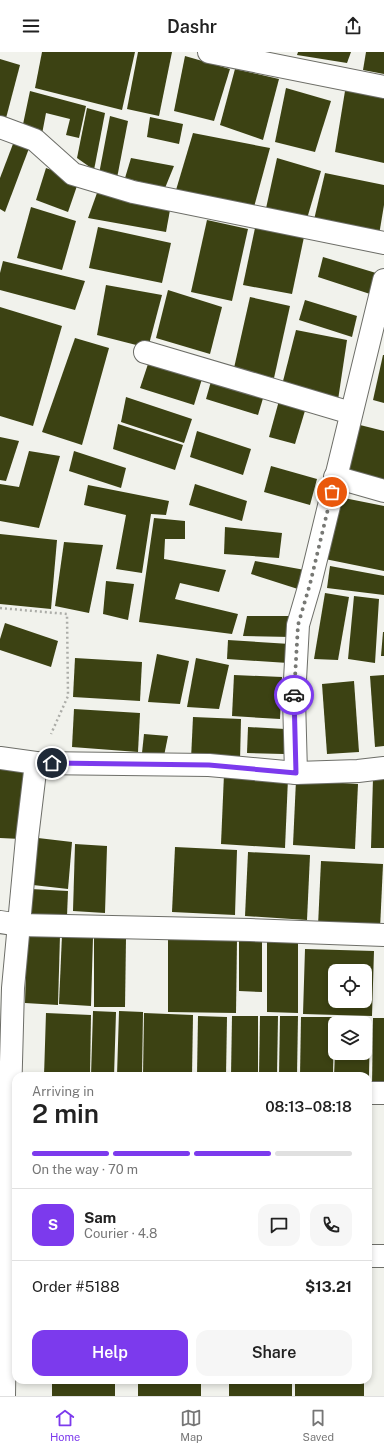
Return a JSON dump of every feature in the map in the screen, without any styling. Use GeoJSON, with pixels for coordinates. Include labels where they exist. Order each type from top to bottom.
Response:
{"type":"FeatureCollection","features":[{"type":"Feature","properties":{"kind":"street"},"geometry":{"type":"LineString","coordinates":[[209,52],[384,87]]}},
{"type":"Feature","properties":{"kind":"street"},"geometry":{"type":"LineString","coordinates":[[0,127],[35,140],[74,174],[133,192],[384,243]]}},
{"type":"Feature","properties":{"kind":"street"},"geometry":{"type":"LineString","coordinates":[[296,773],[294,698],[298,625],[310,584],[351,413],[379,320],[384,280]]}},
{"type":"Feature","properties":{"kind":"street"},"geometry":{"type":"LineString","coordinates":[[145,352],[351,413]]}},
{"type":"Feature","properties":{"kind":"street"},"geometry":{"type":"LineString","coordinates":[[335,477],[384,491]]}},
{"type":"Feature","properties":{"kind":"street"},"geometry":{"type":"LineString","coordinates":[[0,758],[36,763],[209,765],[296,773],[358,771],[384,768]]}},
{"type":"Feature","properties":{"kind":"street"},"geometry":{"type":"LineString","coordinates":[[4,1396],[11,1248],[9,1083],[13,988],[10,923],[27,838],[36,763]]}},
{"type":"Feature","properties":{"kind":"street"},"geometry":{"type":"LineString","coordinates":[[10,923],[384,935]]}},
{"type":"Feature","properties":{"kind":"street"},"geometry":{"type":"LineString","coordinates":[[372,1092],[384,1093]]}},
{"type":"Feature","properties":{"kind":"street"},"geometry":{"type":"LineString","coordinates":[[372,1256],[384,1256]]}},
{"type":"Feature","properties":{"kind":"path"},"geometry":{"type":"LineString","coordinates":[[0,608],[68,614],[68,696],[60,718],[36,763]]}},
{"type":"Feature","properties":{"kind":"building"},"geometry":{"type":"Polygon","coordinates":[[[42,52],[135,52],[122,110],[35,88],[42,52]]]}},
{"type":"Feature","properties":{"kind":"building"},"geometry":{"type":"Polygon","coordinates":[[[138,52],[172,52],[159,116],[127,109],[138,52]]]}},
{"type":"Feature","properties":{"kind":"building"},"geometry":{"type":"Polygon","coordinates":[[[298,52],[351,52],[347,63],[297,55],[298,52]]]}},
{"type":"Feature","properties":{"kind":"building"},"geometry":{"type":"Polygon","coordinates":[[[366,52],[384,52],[384,74],[363,70],[366,52]]]}},
{"type":"Feature","properties":{"kind":"building"},"geometry":{"type":"Polygon","coordinates":[[[185,56],[230,69],[214,121],[174,111],[185,56]]]}},
{"type":"Feature","properties":{"kind":"building"},"geometry":{"type":"Polygon","coordinates":[[[0,59],[20,65],[5,122],[0,121],[0,59]]]}},
{"type":"Feature","properties":{"kind":"building"},"geometry":{"type":"Polygon","coordinates":[[[235,69],[279,79],[263,140],[220,125],[235,69]]]}},
{"type":"Feature","properties":{"kind":"building"},"geometry":{"type":"Polygon","coordinates":[[[346,85],[384,93],[384,163],[335,152],[346,85]]]}},
{"type":"Feature","properties":{"kind":"building"},"geometry":{"type":"Polygon","coordinates":[[[286,88],[331,101],[315,152],[275,142],[286,88]]]}},
{"type":"Feature","properties":{"kind":"building"},"geometry":{"type":"Polygon","coordinates":[[[30,91],[86,106],[79,138],[66,135],[70,119],[46,113],[42,134],[22,129],[30,91]]]}},
{"type":"Feature","properties":{"kind":"building"},"geometry":{"type":"Polygon","coordinates":[[[87,108],[105,113],[94,170],[77,158],[87,108]]]}},
{"type":"Feature","properties":{"kind":"building"},"geometry":{"type":"Polygon","coordinates":[[[110,116],[128,121],[117,178],[99,174],[110,116]]]}},
{"type":"Feature","properties":{"kind":"building"},"geometry":{"type":"Polygon","coordinates":[[[150,117],[183,124],[179,144],[147,137],[150,117]]]}},
{"type":"Feature","properties":{"kind":"building"},"geometry":{"type":"Polygon","coordinates":[[[193,133],[270,148],[254,207],[176,190],[193,133]]]}},
{"type":"Feature","properties":{"kind":"building"},"geometry":{"type":"Polygon","coordinates":[[[16,136],[31,143],[5,212],[0,209],[0,178],[16,136]]]}},
{"type":"Feature","properties":{"kind":"building"},"geometry":{"type":"Polygon","coordinates":[[[131,158],[174,166],[165,188],[125,178],[131,158]]]}},
{"type":"Feature","properties":{"kind":"building"},"geometry":{"type":"Polygon","coordinates":[[[277,158],[321,171],[306,222],[265,213],[277,158]]]}},
{"type":"Feature","properties":{"kind":"building"},"geometry":{"type":"Polygon","coordinates":[[[46,168],[79,180],[68,212],[36,200],[46,168]]]}},
{"type":"Feature","properties":{"kind":"building"},"geometry":{"type":"Polygon","coordinates":[[[325,173],[384,185],[384,205],[379,235],[313,224],[325,173]]]}},
{"type":"Feature","properties":{"kind":"building"},"geometry":{"type":"Polygon","coordinates":[[[97,193],[170,210],[166,232],[88,218],[97,193]]]}},
{"type":"Feature","properties":{"kind":"building"},"geometry":{"type":"Polygon","coordinates":[[[31,207],[76,221],[62,270],[17,258],[31,207]]]}},
{"type":"Feature","properties":{"kind":"building"},"geometry":{"type":"Polygon","coordinates":[[[207,220],[248,229],[232,301],[191,292],[207,220]]]}},
{"type":"Feature","properties":{"kind":"building"},"geometry":{"type":"Polygon","coordinates":[[[98,227],[171,243],[162,283],[89,268],[98,227]]]}},
{"type":"Feature","properties":{"kind":"building"},"geometry":{"type":"Polygon","coordinates":[[[255,228],[304,237],[292,294],[243,285],[255,228]]]}},
{"type":"Feature","properties":{"kind":"building"},"geometry":{"type":"Polygon","coordinates":[[[323,257],[376,273],[370,294],[318,277],[323,257]]]}},
{"type":"Feature","properties":{"kind":"building"},"geometry":{"type":"Polygon","coordinates":[[[3,261],[85,281],[75,310],[0,290],[0,273],[3,261]]]}},
{"type":"Feature","properties":{"kind":"building"},"geometry":{"type":"Polygon","coordinates":[[[106,285],[162,295],[148,348],[97,335],[106,285]]]}},
{"type":"Feature","properties":{"kind":"building"},"geometry":{"type":"Polygon","coordinates":[[[168,290],[222,307],[210,354],[156,338],[168,290]]]}},
{"type":"Feature","properties":{"kind":"building"},"geometry":{"type":"Polygon","coordinates":[[[250,297],[290,306],[274,378],[234,368],[250,297]]]}},
{"type":"Feature","properties":{"kind":"building"},"geometry":{"type":"Polygon","coordinates":[[[305,300],[357,316],[352,337],[299,320],[305,300]]]}},
{"type":"Feature","properties":{"kind":"building"},"geometry":{"type":"Polygon","coordinates":[[[0,307],[62,326],[33,426],[0,416],[0,307]]]}},
{"type":"Feature","properties":{"kind":"building"},"geometry":{"type":"Polygon","coordinates":[[[296,330],[347,340],[338,400],[282,385],[296,330]]]}},
{"type":"Feature","properties":{"kind":"building"},"geometry":{"type":"Polygon","coordinates":[[[75,338],[109,348],[82,445],[42,432],[75,338]]]}},
{"type":"Feature","properties":{"kind":"building"},"geometry":{"type":"Polygon","coordinates":[[[384,355],[384,403],[373,400],[384,355]]]}},
{"type":"Feature","properties":{"kind":"building"},"geometry":{"type":"Polygon","coordinates":[[[148,364],[202,379],[194,405],[140,388],[148,364]]]}},
{"type":"Feature","properties":{"kind":"building"},"geometry":{"type":"Polygon","coordinates":[[[212,378],[264,395],[258,415],[206,399],[212,378]]]}},
{"type":"Feature","properties":{"kind":"building"},"geometry":{"type":"Polygon","coordinates":[[[126,397],[192,419],[184,443],[121,422],[126,397]]]}},
{"type":"Feature","properties":{"kind":"building"},"geometry":{"type":"Polygon","coordinates":[[[280,397],[307,404],[295,444],[269,437],[280,397]]]}},
{"type":"Feature","properties":{"kind":"building"},"geometry":{"type":"Polygon","coordinates":[[[118,424],[183,445],[175,470],[113,449],[118,424]]]}},
{"type":"Feature","properties":{"kind":"building"},"geometry":{"type":"Polygon","coordinates":[[[356,424],[384,431],[384,496],[342,485],[356,424]]]}},
{"type":"Feature","properties":{"kind":"building"},"geometry":{"type":"Polygon","coordinates":[[[197,431],[251,449],[243,475],[190,457],[197,431]]]}},
{"type":"Feature","properties":{"kind":"building"},"geometry":{"type":"Polygon","coordinates":[[[0,437],[19,441],[6,481],[0,480],[0,437]]]}},
{"type":"Feature","properties":{"kind":"building"},"geometry":{"type":"Polygon","coordinates":[[[29,451],[60,456],[39,528],[0,521],[0,484],[19,487],[29,451]]]}},
{"type":"Feature","properties":{"kind":"building"},"geometry":{"type":"Polygon","coordinates":[[[74,451],[126,468],[121,488],[69,471],[74,451]]]}},
{"type":"Feature","properties":{"kind":"building"},"geometry":{"type":"Polygon","coordinates":[[[271,466],[317,479],[310,505],[264,492],[271,466]]]}},
{"type":"Feature","properties":{"kind":"building"},"geometry":{"type":"Polygon","coordinates":[[[195,484],[247,501],[242,521],[189,505],[195,484]]]}},
{"type":"Feature","properties":{"kind":"building"},"geometry":{"type":"Polygon","coordinates":[[[88,485],[169,501],[166,515],[151,514],[142,573],[116,569],[126,515],[84,505],[88,485]]]}},
{"type":"Feature","properties":{"kind":"building"},"geometry":{"type":"Polygon","coordinates":[[[339,497],[384,506],[384,571],[325,559],[339,497]]]}},
{"type":"Feature","properties":{"kind":"building"},"geometry":{"type":"Polygon","coordinates":[[[154,518],[185,521],[185,539],[165,539],[164,559],[226,570],[219,592],[180,583],[175,599],[238,614],[232,634],[139,622],[154,518]]]}},
{"type":"Feature","properties":{"kind":"building"},"geometry":{"type":"Polygon","coordinates":[[[225,527],[282,533],[279,558],[224,554],[225,527]]]}},
{"type":"Feature","properties":{"kind":"building"},"geometry":{"type":"Polygon","coordinates":[[[0,534],[57,540],[51,609],[0,604],[0,534]]]}},
{"type":"Feature","properties":{"kind":"building"},"geometry":{"type":"Polygon","coordinates":[[[64,542],[103,545],[89,613],[55,606],[64,542]]]}},
{"type":"Feature","properties":{"kind":"building"},"geometry":{"type":"Polygon","coordinates":[[[255,561],[305,570],[301,590],[251,574],[255,561]]]}},
{"type":"Feature","properties":{"kind":"building"},"geometry":{"type":"Polygon","coordinates":[[[330,566],[384,576],[384,595],[327,588],[330,566]]]}},
{"type":"Feature","properties":{"kind":"building"},"geometry":{"type":"Polygon","coordinates":[[[106,581],[134,584],[128,620],[103,614],[106,581]]]}},
{"type":"Feature","properties":{"kind":"building"},"geometry":{"type":"Polygon","coordinates":[[[325,593],[349,597],[338,660],[314,659],[325,593]]]}},
{"type":"Feature","properties":{"kind":"building"},"geometry":{"type":"Polygon","coordinates":[[[354,596],[379,599],[375,663],[348,659],[354,596]]]}},
{"type":"Feature","properties":{"kind":"building"},"geometry":{"type":"Polygon","coordinates":[[[247,616],[296,616],[291,637],[243,636],[247,616]]]}},
{"type":"Feature","properties":{"kind":"building"},"geometry":{"type":"Polygon","coordinates":[[[5,623],[58,641],[51,667],[0,650],[0,639],[5,623]]]}},
{"type":"Feature","properties":{"kind":"building"},"geometry":{"type":"Polygon","coordinates":[[[383,632],[384,656],[381,656],[383,632]]]}},
{"type":"Feature","properties":{"kind":"building"},"geometry":{"type":"Polygon","coordinates":[[[228,640],[290,644],[288,663],[227,659],[228,640]]]}},
{"type":"Feature","properties":{"kind":"building"},"geometry":{"type":"Polygon","coordinates":[[[157,654],[189,661],[180,704],[148,702],[157,654]]]}},
{"type":"Feature","properties":{"kind":"building"},"geometry":{"type":"Polygon","coordinates":[[[75,658],[142,662],[140,701],[73,697],[75,658]]]}},
{"type":"Feature","properties":{"kind":"building"},"geometry":{"type":"Polygon","coordinates":[[[196,658],[229,665],[219,709],[187,707],[196,658]]]}},
{"type":"Feature","properties":{"kind":"building"},"geometry":{"type":"Polygon","coordinates":[[[234,675],[282,677],[280,719],[232,716],[234,675]]]}},
{"type":"Feature","properties":{"kind":"building"},"geometry":{"type":"Polygon","coordinates":[[[384,675],[384,746],[375,747],[370,676],[384,675]]]}},
{"type":"Feature","properties":{"kind":"building"},"geometry":{"type":"Polygon","coordinates":[[[354,681],[359,752],[327,754],[322,684],[354,681]]]}},
{"type":"Feature","properties":{"kind":"building"},"geometry":{"type":"Polygon","coordinates":[[[74,709],[140,713],[138,752],[72,747],[74,709]]]}},
{"type":"Feature","properties":{"kind":"building"},"geometry":{"type":"Polygon","coordinates":[[[193,717],[241,719],[240,761],[191,759],[193,717]]]}},
{"type":"Feature","properties":{"kind":"building"},"geometry":{"type":"Polygon","coordinates":[[[248,727],[285,729],[284,754],[247,753],[248,727]]]}},
{"type":"Feature","properties":{"kind":"building"},"geometry":{"type":"Polygon","coordinates":[[[144,734],[168,736],[164,756],[142,753],[144,734]]]}},
{"type":"Feature","properties":{"kind":"building"},"geometry":{"type":"Polygon","coordinates":[[[0,769],[25,770],[21,839],[0,838],[0,769]]]}},
{"type":"Feature","properties":{"kind":"building"},"geometry":{"type":"Polygon","coordinates":[[[224,774],[288,778],[285,848],[221,844],[224,774]]]}},
{"type":"Feature","properties":{"kind":"building"},"geometry":{"type":"Polygon","coordinates":[[[373,778],[384,779],[384,848],[371,848],[373,778]]]}},
{"type":"Feature","properties":{"kind":"building"},"geometry":{"type":"Polygon","coordinates":[[[296,780],[358,784],[355,849],[293,845],[296,780]]]}},
{"type":"Feature","properties":{"kind":"building"},"geometry":{"type":"Polygon","coordinates":[[[38,838],[72,842],[68,889],[33,885],[38,838]]]}},
{"type":"Feature","properties":{"kind":"building"},"geometry":{"type":"Polygon","coordinates":[[[75,844],[107,846],[105,913],[73,911],[75,844]]]}},
{"type":"Feature","properties":{"kind":"building"},"geometry":{"type":"Polygon","coordinates":[[[175,847],[237,850],[235,915],[172,912],[175,847]]]}},
{"type":"Feature","properties":{"kind":"building"},"geometry":{"type":"Polygon","coordinates":[[[248,852],[310,855],[307,920],[245,916],[248,852]]]}},
{"type":"Feature","properties":{"kind":"building"},"geometry":{"type":"Polygon","coordinates":[[[321,861],[383,864],[380,929],[318,926],[321,861]]]}},
{"type":"Feature","properties":{"kind":"building"},"geometry":{"type":"Polygon","coordinates":[[[31,889],[68,891],[67,916],[30,915],[31,889]]]}},
{"type":"Feature","properties":{"kind":"building"},"geometry":{"type":"Polygon","coordinates":[[[27,934],[60,935],[58,1005],[25,1003],[27,934]]]}},
{"type":"Feature","properties":{"kind":"building"},"geometry":{"type":"Polygon","coordinates":[[[62,935],[93,937],[91,1006],[59,1004],[62,935]]]}},
{"type":"Feature","properties":{"kind":"building"},"geometry":{"type":"Polygon","coordinates":[[[94,938],[126,938],[125,1007],[94,1007],[94,938]]]}},
{"type":"Feature","properties":{"kind":"building"},"geometry":{"type":"Polygon","coordinates":[[[168,938],[237,939],[236,1013],[168,1012],[168,938]]]}},
{"type":"Feature","properties":{"kind":"building"},"geometry":{"type":"Polygon","coordinates":[[[239,940],[262,940],[262,992],[239,991],[239,940]]]}},
{"type":"Feature","properties":{"kind":"building"},"geometry":{"type":"Polygon","coordinates":[[[267,940],[298,940],[298,1013],[267,1012],[267,940]]]}},
{"type":"Feature","properties":{"kind":"building"},"geometry":{"type":"Polygon","coordinates":[[[305,949],[374,951],[372,1016],[303,1014],[305,949]]]}},
{"type":"Feature","properties":{"kind":"building"},"geometry":{"type":"Polygon","coordinates":[[[93,1011],[116,1012],[114,1072],[91,1072],[93,1011]]]}},
{"type":"Feature","properties":{"kind":"building"},"geometry":{"type":"Polygon","coordinates":[[[119,1011],[143,1012],[142,1072],[117,1072],[119,1011]]]}},
{"type":"Feature","properties":{"kind":"building"},"geometry":{"type":"Polygon","coordinates":[[[46,1013],[91,1015],[90,1072],[44,1072],[46,1013]]]}},
{"type":"Feature","properties":{"kind":"building"},"geometry":{"type":"Polygon","coordinates":[[[144,1013],[193,1015],[192,1072],[143,1072],[144,1013]]]}},
{"type":"Feature","properties":{"kind":"building"},"geometry":{"type":"Polygon","coordinates":[[[198,1016],[227,1017],[226,1072],[197,1072],[198,1016]]]}},
{"type":"Feature","properties":{"kind":"building"},"geometry":{"type":"Polygon","coordinates":[[[232,1016],[258,1016],[258,1072],[231,1072],[232,1016]]]}},
{"type":"Feature","properties":{"kind":"building"},"geometry":{"type":"Polygon","coordinates":[[[260,1016],[278,1016],[277,1072],[259,1072],[260,1016]]]}},
{"type":"Feature","properties":{"kind":"building"},"geometry":{"type":"Polygon","coordinates":[[[280,1016],[298,1016],[297,1072],[279,1072],[280,1016]]]}},
{"type":"Feature","properties":{"kind":"building"},"geometry":{"type":"Polygon","coordinates":[[[301,1017],[328,1017],[328,1060],[333,1060],[333,1072],[300,1072],[301,1017]]]}},
{"type":"Feature","properties":{"kind":"building"},"geometry":{"type":"Polygon","coordinates":[[[373,1018],[384,1018],[384,1086],[372,1086],[373,1018]]]}},
{"type":"Feature","properties":{"kind":"building"},"geometry":{"type":"Polygon","coordinates":[[[335,1060],[369,1060],[369,1072],[334,1072],[335,1060]]]}},
{"type":"Feature","properties":{"kind":"building"},"geometry":{"type":"Polygon","coordinates":[[[52,1384],[115,1384],[115,1396],[52,1396],[52,1384]]]}},
{"type":"Feature","properties":{"kind":"building"},"geometry":{"type":"Polygon","coordinates":[[[138,1384],[201,1384],[201,1396],[138,1396],[138,1384]]]}},
{"type":"Feature","properties":{"kind":"building"},"geometry":{"type":"Polygon","coordinates":[[[229,1384],[292,1384],[292,1396],[229,1396],[229,1384]]]}},
{"type":"Feature","properties":{"kind":"building"},"geometry":{"type":"Polygon","coordinates":[[[295,1384],[364,1384],[364,1396],[295,1396],[295,1384]]]}},
{"type":"Feature","properties":{"kind":"way so far"},"geometry":{"type":"LineString","coordinates":[[294,695],[298,625],[310,584],[332,492]]}},
{"type":"Feature","properties":{"kind":"route"},"geometry":{"type":"LineString","coordinates":[[52,763],[209,765],[296,773],[294,695]]}}]}
